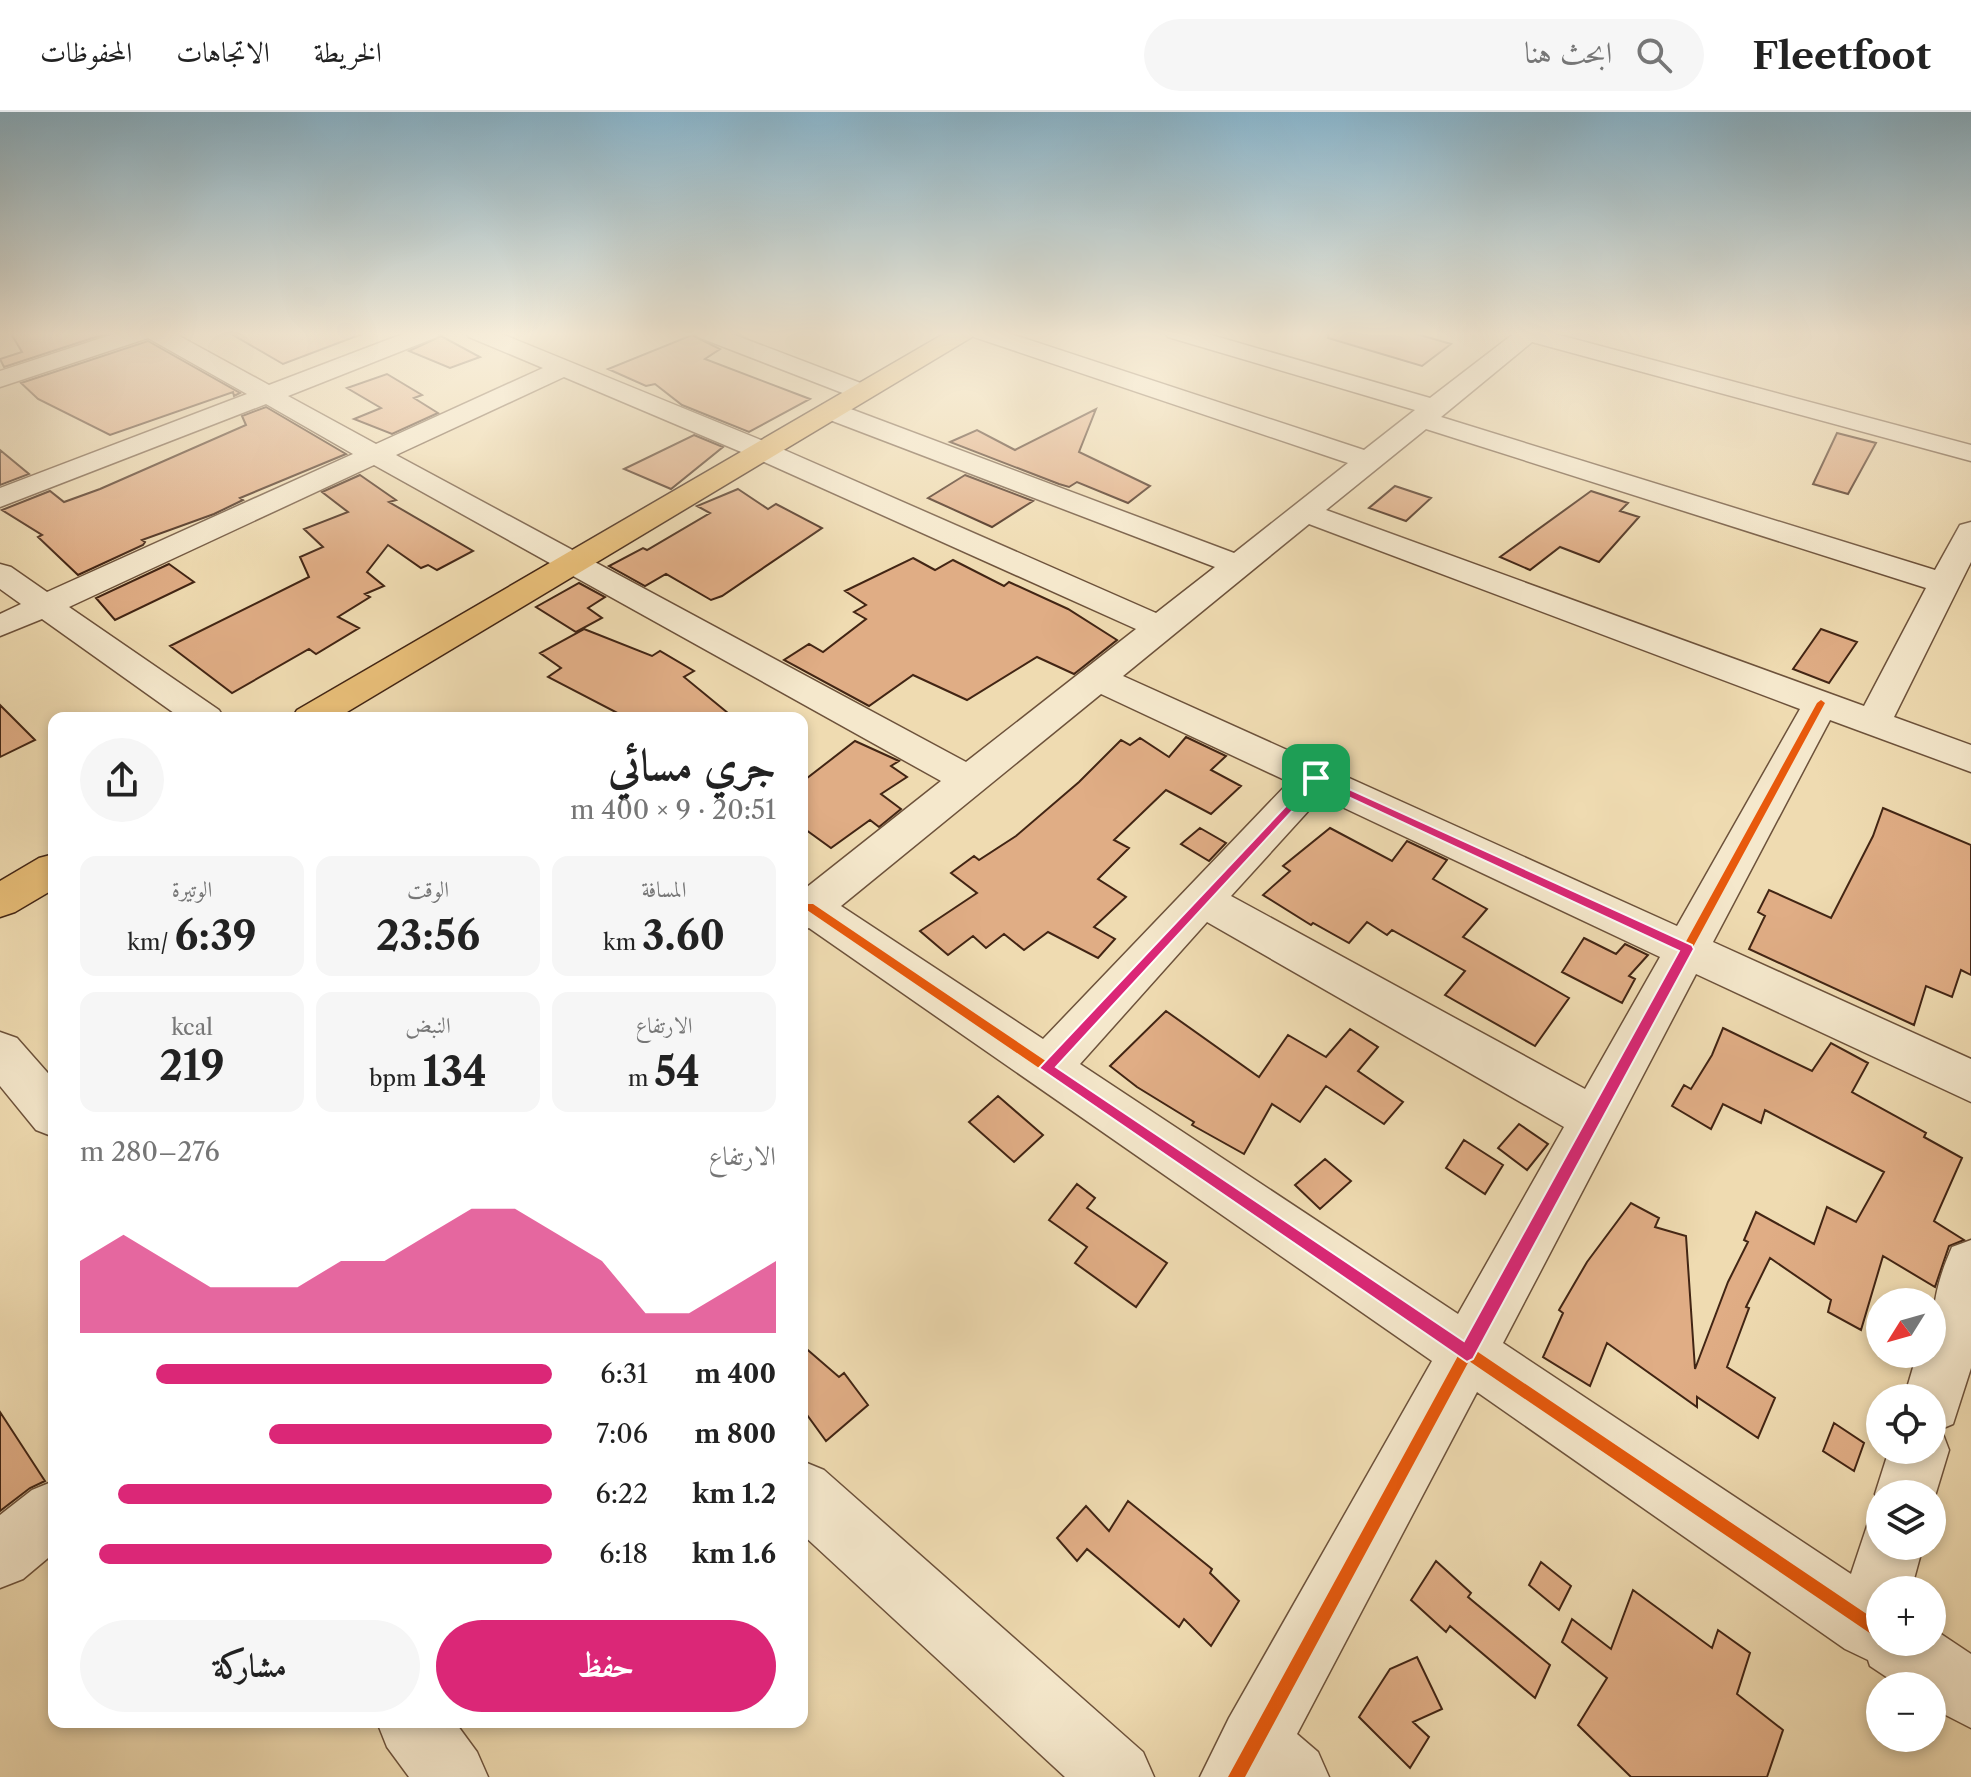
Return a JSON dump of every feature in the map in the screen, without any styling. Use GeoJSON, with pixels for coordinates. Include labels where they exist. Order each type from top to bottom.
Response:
{"type":"FeatureCollection","features":[{"type":"Feature","properties":{"kind":"main road"},"geometry":{"type":"LineString","coordinates":[[320,712],[831,411]]}},
{"type":"Feature","properties":{"kind":"main road"},"geometry":{"type":"LineString","coordinates":[[0,901],[48,873]]}},
{"type":"Feature","properties":{"kind":"street"},"geometry":{"type":"LineString","coordinates":[[0,498],[227,410]]}},
{"type":"Feature","properties":{"kind":"street"},"geometry":{"type":"LineString","coordinates":[[295,410],[969,780]]}},
{"type":"Feature","properties":{"kind":"street"},"geometry":{"type":"LineString","coordinates":[[0,626],[475,410]]}},
{"type":"Feature","properties":{"kind":"street"},"geometry":{"type":"LineString","coordinates":[[664,410],[1160,627]]}},
{"type":"Feature","properties":{"kind":"street"},"geometry":{"type":"LineString","coordinates":[[1215,410],[1369,461]]}},
{"type":"Feature","properties":{"kind":"street"},"geometry":{"type":"LineString","coordinates":[[1415,410],[1944,583]]}},
{"type":"Feature","properties":{"kind":"street"},"geometry":{"type":"LineString","coordinates":[[808,908],[1433,410]]}},
{"type":"Feature","properties":{"kind":"street"},"geometry":{"type":"LineString","coordinates":[[1812,410],[1971,453]]}},
{"type":"Feature","properties":{"kind":"street"},"geometry":{"type":"LineString","coordinates":[[831,411],[1238,565]]}},
{"type":"Feature","properties":{"kind":"street"},"geometry":{"type":"LineString","coordinates":[[1304,512],[1971,759]]}},
{"type":"Feature","properties":{"kind":"street"},"geometry":{"type":"LineString","coordinates":[[1873,723],[1971,531]]}},
{"type":"Feature","properties":{"kind":"street"},"geometry":{"type":"LineString","coordinates":[[0,574],[197,712]]}},
{"type":"Feature","properties":{"kind":"street"},"geometry":{"type":"LineString","coordinates":[[1097,678],[1971,1081]]}},
{"type":"Feature","properties":{"kind":"street"},"geometry":{"type":"LineString","coordinates":[[1261,1766],[1467,1353],[1821,703]]}},
{"type":"Feature","properties":{"kind":"street"},"geometry":{"type":"LineString","coordinates":[[1046,1068],[1316,778]]}},
{"type":"Feature","properties":{"kind":"street"},"geometry":{"type":"LineString","coordinates":[[1203,900],[1595,1119]]}},
{"type":"Feature","properties":{"kind":"street"},"geometry":{"type":"LineString","coordinates":[[808,911],[1046,1068],[1866,1623]]}},
{"type":"Feature","properties":{"kind":"street"},"geometry":{"type":"LineString","coordinates":[[0,1052],[48,1108]]}},
{"type":"Feature","properties":{"kind":"street"},"geometry":{"type":"LineString","coordinates":[[1937,1384],[1971,1266]]}},
{"type":"Feature","properties":{"kind":"street"},"geometry":{"type":"LineString","coordinates":[[808,1497],[1118,1777]]}},
{"type":"Feature","properties":{"kind":"street"},"geometry":{"type":"LineString","coordinates":[[0,1556],[48,1517]]}},
{"type":"Feature","properties":{"kind":"street"},"geometry":{"type":"LineString","coordinates":[[1915,1656],[1971,1694]]}},
{"type":"Feature","properties":{"kind":"street"},"geometry":{"type":"LineString","coordinates":[[416,1728],[452,1777]]}},
{"type":"Feature","properties":{"kind":"building"},"geometry":{"type":"Polygon","coordinates":[[[59,410],[182,410],[110,435],[59,410]]]}},
{"type":"Feature","properties":{"kind":"building"},"geometry":{"type":"Polygon","coordinates":[[[259,410],[271,410],[346,454],[240,498],[243,500],[214,514],[142,540],[145,542],[143,545],[78,575],[38,537],[42,535],[2,510],[50,491],[64,502],[100,489],[246,425],[242,416],[259,410]]]}},
{"type":"Feature","properties":{"kind":"building"},"geometry":{"type":"Polygon","coordinates":[[[377,410],[433,410],[438,413],[392,434],[354,419],[377,410]]]}},
{"type":"Feature","properties":{"kind":"building"},"geometry":{"type":"Polygon","coordinates":[[[694,410],[790,410],[749,432],[694,410]]]}},
{"type":"Feature","properties":{"kind":"building"},"geometry":{"type":"Polygon","coordinates":[[[1096,410],[1079,452],[1150,486],[1128,503],[1077,482],[1069,487],[1059,484],[950,442],[977,430],[1015,450],[1096,410]]]}},
{"type":"Feature","properties":{"kind":"building"},"geometry":{"type":"Polygon","coordinates":[[[1837,433],[1876,443],[1848,494],[1813,484],[1837,433]]]}},
{"type":"Feature","properties":{"kind":"building"},"geometry":{"type":"Polygon","coordinates":[[[694,435],[723,447],[671,489],[624,469],[694,435]]]}},
{"type":"Feature","properties":{"kind":"building"},"geometry":{"type":"Polygon","coordinates":[[[0,450],[29,474],[0,485],[0,450]]]}},
{"type":"Feature","properties":{"kind":"building"},"geometry":{"type":"Polygon","coordinates":[[[360,475],[396,500],[389,502],[473,551],[437,570],[428,565],[421,568],[388,545],[367,572],[384,586],[365,594],[370,597],[338,617],[359,628],[316,654],[309,649],[232,693],[170,646],[309,577],[300,557],[323,547],[304,529],[348,512],[322,492],[360,475]]]}},
{"type":"Feature","properties":{"kind":"building"},"geometry":{"type":"Polygon","coordinates":[[[965,475],[1033,501],[992,527],[928,498],[965,475]]]}},
{"type":"Feature","properties":{"kind":"building"},"geometry":{"type":"Polygon","coordinates":[[[1395,486],[1431,498],[1406,521],[1369,508],[1395,486]]]}},
{"type":"Feature","properties":{"kind":"building"},"geometry":{"type":"Polygon","coordinates":[[[738,489],[768,509],[776,504],[822,528],[722,596],[711,600],[666,574],[645,586],[609,566],[643,548],[647,550],[710,513],[697,506],[738,489]]]}},
{"type":"Feature","properties":{"kind":"building"},"geometry":{"type":"Polygon","coordinates":[[[1591,491],[1628,503],[1620,511],[1639,517],[1599,562],[1560,547],[1530,570],[1500,557],[1591,491]]]}},
{"type":"Feature","properties":{"kind":"building"},"geometry":{"type":"Polygon","coordinates":[[[913,558],[935,570],[953,560],[1004,586],[1009,582],[1068,609],[1117,640],[1074,674],[1037,657],[967,700],[913,675],[869,706],[784,660],[809,644],[823,652],[866,619],[854,612],[866,605],[845,591],[913,558]]]}},
{"type":"Feature","properties":{"kind":"building"},"geometry":{"type":"Polygon","coordinates":[[[169,564],[194,582],[115,620],[96,598],[169,564]]]}},
{"type":"Feature","properties":{"kind":"building"},"geometry":{"type":"Polygon","coordinates":[[[579,583],[605,597],[588,608],[602,618],[576,632],[536,607],[579,583]]]}},
{"type":"Feature","properties":{"kind":"building"},"geometry":{"type":"Polygon","coordinates":[[[584,629],[652,656],[660,651],[694,671],[684,677],[727,712],[615,712],[548,677],[561,668],[540,653],[584,629]]]}},
{"type":"Feature","properties":{"kind":"building"},"geometry":{"type":"Polygon","coordinates":[[[1821,629],[1857,642],[1829,683],[1793,669],[1821,629]]]}},
{"type":"Feature","properties":{"kind":"building"},"geometry":{"type":"Polygon","coordinates":[[[0,705],[35,740],[0,757],[0,705]]]}},
{"type":"Feature","properties":{"kind":"building"},"geometry":{"type":"Polygon","coordinates":[[[1186,737],[1226,756],[1211,770],[1241,786],[1211,814],[1166,790],[1114,840],[1129,848],[1098,879],[1126,897],[1094,927],[1115,939],[1098,958],[1048,932],[1024,950],[1004,934],[986,948],[973,936],[948,955],[920,931],[977,893],[951,873],[974,856],[979,860],[1016,836],[1079,782],[1121,740],[1130,745],[1140,738],[1169,757],[1186,737]]]}},
{"type":"Feature","properties":{"kind":"building"},"geometry":{"type":"Polygon","coordinates":[[[855,741],[899,761],[891,766],[907,777],[881,794],[901,809],[879,827],[870,820],[831,848],[808,831],[808,777],[855,741]]]}},
{"type":"Feature","properties":{"kind":"building"},"geometry":{"type":"Polygon","coordinates":[[[1883,808],[1971,845],[1971,975],[1961,970],[1952,997],[1926,986],[1914,1025],[1749,949],[1765,916],[1758,912],[1769,890],[1831,918],[1873,836],[1883,808]]]}},
{"type":"Feature","properties":{"kind":"building"},"geometry":{"type":"Polygon","coordinates":[[[1200,828],[1226,843],[1209,861],[1181,844],[1200,828]]]}},
{"type":"Feature","properties":{"kind":"building"},"geometry":{"type":"Polygon","coordinates":[[[1330,828],[1392,861],[1407,841],[1447,860],[1433,879],[1487,909],[1463,937],[1569,998],[1535,1046],[1445,995],[1465,971],[1392,930],[1387,935],[1367,922],[1349,943],[1313,923],[1311,925],[1263,895],[1290,871],[1283,866],[1330,828]]]}},
{"type":"Feature","properties":{"kind":"building"},"geometry":{"type":"Polygon","coordinates":[[[1584,938],[1616,954],[1625,944],[1648,955],[1629,976],[1635,979],[1622,1003],[1562,972],[1584,938]]]}},
{"type":"Feature","properties":{"kind":"building"},"geometry":{"type":"Polygon","coordinates":[[[1166,1011],[1259,1077],[1288,1035],[1326,1057],[1350,1029],[1378,1047],[1358,1071],[1403,1102],[1384,1124],[1326,1086],[1300,1122],[1272,1104],[1244,1154],[1192,1125],[1194,1122],[1137,1087],[1110,1066],[1166,1011]]]}},
{"type":"Feature","properties":{"kind":"building"},"geometry":{"type":"Polygon","coordinates":[[[1723,1028],[1812,1071],[1831,1043],[1868,1063],[1852,1092],[1926,1133],[1924,1137],[1962,1158],[1934,1221],[1964,1240],[1949,1246],[1935,1287],[1883,1256],[1873,1288],[1866,1288],[1866,1313],[1861,1330],[1828,1312],[1831,1300],[1770,1258],[1746,1307],[1749,1308],[1727,1367],[1775,1398],[1758,1438],[1697,1397],[1697,1407],[1607,1343],[1590,1386],[1543,1357],[1563,1313],[1559,1310],[1587,1262],[1631,1203],[1659,1218],[1655,1227],[1686,1236],[1695,1369],[1728,1282],[1748,1242],[1744,1240],[1756,1212],[1814,1244],[1827,1207],[1856,1222],[1884,1172],[1765,1110],[1761,1123],[1723,1104],[1711,1129],[1672,1106],[1684,1085],[1691,1089],[1712,1055],[1723,1028]]]}},
{"type":"Feature","properties":{"kind":"building"},"geometry":{"type":"Polygon","coordinates":[[[998,1096],[1043,1135],[1014,1162],[969,1122],[998,1096]]]}},
{"type":"Feature","properties":{"kind":"building"},"geometry":{"type":"Polygon","coordinates":[[[1519,1124],[1548,1144],[1527,1170],[1498,1148],[1519,1124]]]}},
{"type":"Feature","properties":{"kind":"building"},"geometry":{"type":"Polygon","coordinates":[[[1464,1140],[1503,1165],[1485,1194],[1446,1168],[1464,1140]]]}},
{"type":"Feature","properties":{"kind":"building"},"geometry":{"type":"Polygon","coordinates":[[[1325,1159],[1351,1181],[1320,1209],[1295,1185],[1325,1159]]]}},
{"type":"Feature","properties":{"kind":"building"},"geometry":{"type":"Polygon","coordinates":[[[1077,1184],[1095,1198],[1087,1208],[1167,1263],[1136,1307],[1075,1263],[1087,1247],[1049,1220],[1077,1184]]]}},
{"type":"Feature","properties":{"kind":"building"},"geometry":{"type":"Polygon","coordinates":[[[808,1350],[839,1377],[844,1373],[868,1405],[826,1441],[808,1416],[808,1350]]]}},
{"type":"Feature","properties":{"kind":"building"},"geometry":{"type":"Polygon","coordinates":[[[0,1412],[45,1481],[30,1488],[0,1511],[0,1412]]]}},
{"type":"Feature","properties":{"kind":"building"},"geometry":{"type":"Polygon","coordinates":[[[1834,1423],[1864,1443],[1854,1471],[1823,1451],[1834,1423]]]}},
{"type":"Feature","properties":{"kind":"building"},"geometry":{"type":"Polygon","coordinates":[[[1128,1501],[1212,1569],[1210,1573],[1239,1601],[1211,1646],[1184,1619],[1179,1627],[1087,1549],[1077,1561],[1057,1538],[1086,1506],[1109,1531],[1128,1501]]]}},
{"type":"Feature","properties":{"kind":"building"},"geometry":{"type":"Polygon","coordinates":[[[1436,1561],[1471,1593],[1468,1597],[1550,1665],[1535,1698],[1450,1626],[1446,1632],[1411,1600],[1436,1561]]]}},
{"type":"Feature","properties":{"kind":"building"},"geometry":{"type":"Polygon","coordinates":[[[1541,1562],[1571,1586],[1559,1610],[1529,1585],[1541,1562]]]}},
{"type":"Feature","properties":{"kind":"building"},"geometry":{"type":"Polygon","coordinates":[[[1633,1590],[1712,1648],[1718,1630],[1750,1653],[1737,1694],[1783,1730],[1767,1777],[1631,1777],[1578,1725],[1607,1678],[1562,1642],[1572,1619],[1611,1649],[1633,1590]]]}},
{"type":"Feature","properties":{"kind":"building"},"geometry":{"type":"Polygon","coordinates":[[[1417,1657],[1442,1709],[1413,1722],[1429,1737],[1410,1768],[1359,1717],[1390,1669],[1417,1657]]]}},
{"type":"Feature","properties":{"kind":"cycle path"},"geometry":{"type":"LineString","coordinates":[[1236,1777],[1821,703]]}},
{"type":"Feature","properties":{"kind":"cycle path"},"geometry":{"type":"LineString","coordinates":[[810,907],[1866,1623]]}},
{"type":"Feature","properties":{"kind":"route"},"geometry":{"type":"LineString","coordinates":[[1316,778],[1687,949],[1467,1353],[1046,1068],[1316,778]]}}]}
